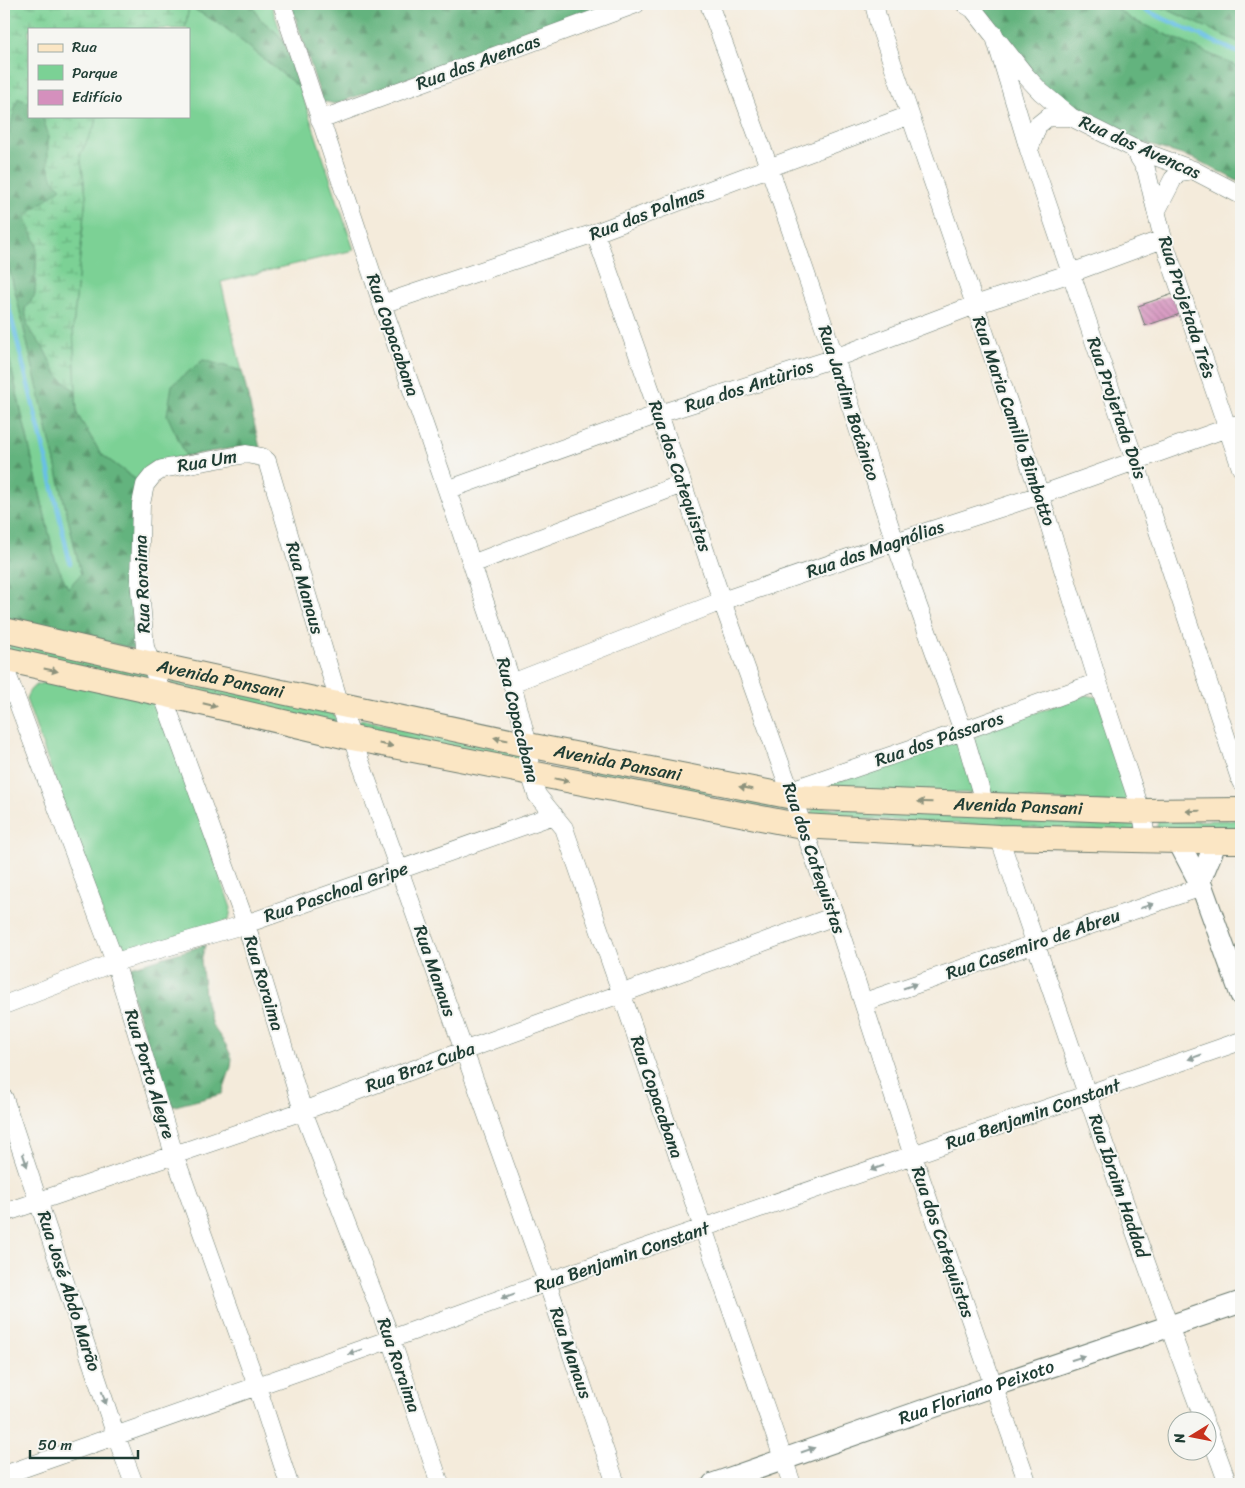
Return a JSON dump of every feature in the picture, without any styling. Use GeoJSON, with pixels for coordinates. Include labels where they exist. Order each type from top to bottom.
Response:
{"type":"FeatureCollection","features":[{"type":"Feature","properties":{"kind":"main road","name":"Avenida Pansani"},"geometry":{"type":"LineString","coordinates":[[4,630],[528,745],[788,793],[1141,812],[1241,810]]}},
{"type":"Feature","properties":{"kind":"main road","name":"Avenida Pansani"},"geometry":{"type":"LineString","coordinates":[[4,659],[352,738],[802,826],[999,837],[1241,841]]}},
{"type":"Feature","properties":{"kind":"street","name":"Rua Copacabana"},"geometry":{"type":"LineString","coordinates":[[282,4],[382,304],[512,683],[528,745],[530,773],[538,795],[564,828],[792,1484]]}},
{"type":"Feature","properties":{"kind":"street","name":"Rua das Avencas"},"geometry":{"type":"LineString","coordinates":[[320,120],[636,4]]}},
{"type":"Feature","properties":{"kind":"street","name":"Rua Jardim Botânico"},"geometry":{"type":"LineString","coordinates":[[709,4],[769,167],[835,358],[894,542],[963,731],[986,805]]}},
{"type":"Feature","properties":{"kind":"street","name":"Rua Maria Camillo Bimbatto"},"geometry":{"type":"LineString","coordinates":[[874,4],[879,24],[1040,495],[1098,682],[1141,812],[1147,840]]}},
{"type":"Feature","properties":{"kind":"street"},"geometry":{"type":"LineString","coordinates":[[879,24],[888,4]]}},
{"type":"Feature","properties":{"kind":"street","name":"Rua das Avencas"},"geometry":{"type":"LineString","coordinates":[[965,4],[973,9],[1026,76],[1071,117],[1133,148],[1193,170],[1241,195]]}},
{"type":"Feature","properties":{"kind":"street","name":"Rua Projetada Dois"},"geometry":{"type":"LineString","coordinates":[[994,34],[1029,150],[1072,273],[1241,782]]}},
{"type":"Feature","properties":{"kind":"street","name":"Rua das Palmas"},"geometry":{"type":"LineString","coordinates":[[382,304],[595,233],[910,115]]}},
{"type":"Feature","properties":{"kind":"street"},"geometry":{"type":"LineString","coordinates":[[1029,150],[1038,125],[1048,117],[1071,117]]}},
{"type":"Feature","properties":{"kind":"street","name":"Rua Projetada Três"},"geometry":{"type":"LineString","coordinates":[[1133,148],[1146,169],[1164,239],[1234,425],[1241,468]]}},
{"type":"Feature","properties":{"kind":"street"},"geometry":{"type":"LineString","coordinates":[[1157,210],[1173,179],[1180,172],[1193,170]]}},
{"type":"Feature","properties":{"kind":"street","name":"Rua dos Catequistas"},"geometry":{"type":"LineString","coordinates":[[595,233],[659,414],[788,793],[835,916],[913,1156],[1028,1484]]}},
{"type":"Feature","properties":{"kind":"street","name":"Rua dos Antùrios"},"geometry":{"type":"LineString","coordinates":[[447,490],[659,414],[835,358],[975,305],[1072,273],[1164,239]]}},
{"type":"Feature","properties":{"kind":"street","name":"Rua das Magnólias"},"geometry":{"type":"LineString","coordinates":[[512,683],[722,602],[894,542],[1040,495],[1234,425]]}},
{"type":"Feature","properties":{"kind":"street","name":"Rua Um"},"geometry":{"type":"LineString","coordinates":[[153,475],[162,469],[188,463],[246,454],[262,457]]}},
{"type":"Feature","properties":{"kind":"street","name":"Rua Manaus"},"geometry":{"type":"LineString","coordinates":[[262,457],[267,461],[270,469],[340,705],[547,1282],[616,1484]]}},
{"type":"Feature","properties":{"kind":"street","name":"Rua Roraima"},"geometry":{"type":"LineString","coordinates":[[153,475],[146,485],[141,504],[139,579],[145,647],[246,924],[303,1111],[391,1339],[440,1484]]}},
{"type":"Feature","properties":{"kind":"street"},"geometry":{"type":"LineString","coordinates":[[472,564],[682,484]]}},
{"type":"Feature","properties":{"kind":"street","name":"Rua Porto Alegre"},"geometry":{"type":"LineString","coordinates":[[4,666],[8,684],[116,962],[174,1154],[257,1386],[289,1484]]}},
{"type":"Feature","properties":{"kind":"street","name":"Rua dos Pássaros"},"geometry":{"type":"LineString","coordinates":[[788,793],[1098,682]]}},
{"type":"Feature","properties":{"kind":"street","name":"Rua Paschoal Gripe"},"geometry":{"type":"LineString","coordinates":[[4,1005],[116,962],[246,924],[554,814]]}},
{"type":"Feature","properties":{"kind":"street","name":"Rua Ibraim Haddad"},"geometry":{"type":"LineString","coordinates":[[999,837],[1087,1095],[1200,1410]]}},
{"type":"Feature","properties":{"kind":"street"},"geometry":{"type":"LineString","coordinates":[[1178,841],[1201,885],[1241,995]]}},
{"type":"Feature","properties":{"kind":"street"},"geometry":{"type":"LineString","coordinates":[[1201,885],[1216,842]]}},
{"type":"Feature","properties":{"kind":"street","name":"Rua Casemiro de Abreu"},"geometry":{"type":"LineString","coordinates":[[864,1002],[1201,885]]}},
{"type":"Feature","properties":{"kind":"street","name":"Rua Braz Cuba"},"geometry":{"type":"LineString","coordinates":[[4,1213],[303,1111],[835,916]]}},
{"type":"Feature","properties":{"kind":"street","name":"Rua Benjamin Constant"},"geometry":{"type":"LineString","coordinates":[[4,1476],[547,1282],[1241,1041]]}},
{"type":"Feature","properties":{"kind":"street","name":"Rua José Abdo Marão"},"geometry":{"type":"LineString","coordinates":[[4,1098],[116,1436],[134,1484]]}},
{"type":"Feature","properties":{"kind":"street","name":"Rua Floriano Peixoto"},"geometry":{"type":"LineString","coordinates":[[713,1484],[1241,1302]]}},
{"type":"Feature","properties":{"kind":"street"},"geometry":{"type":"LineString","coordinates":[[1218,1456],[1228,1484]]}},
{"type":"Feature","properties":{"kind":"street"},"geometry":{"type":"LineString","coordinates":[[4,1476],[6,1484]]}},
{"type":"Feature","properties":{"kind":"green space"},"geometry":{"type":"Polygon","coordinates":[[[4,4],[185,4],[189,6],[185,28],[28,28],[28,103],[18,98],[9,133],[4,143],[4,4]]]}},
{"type":"Feature","properties":{"kind":"green space"},"geometry":{"type":"Polygon","coordinates":[[[185,4],[252,4],[259,18],[278,34],[286,47],[300,88],[223,26],[185,4]]]}},
{"type":"Feature","properties":{"kind":"green space"},"geometry":{"type":"Polygon","coordinates":[[[252,4],[271,4],[286,47],[278,34],[259,18],[252,4]]]}},
{"type":"Feature","properties":{"kind":"green space"},"geometry":{"type":"Polygon","coordinates":[[[291,4],[618,4],[335,104],[322,101],[291,4]]]}},
{"type":"Feature","properties":{"kind":"green space"},"geometry":{"type":"Polygon","coordinates":[[[974,4],[1110,4],[1133,20],[1241,68],[1241,183],[1195,159],[1130,139],[1073,111],[1044,88],[974,4]]]}},
{"type":"Feature","properties":{"kind":"green space"},"geometry":{"type":"Polygon","coordinates":[[[1110,4],[1155,4],[1241,43],[1241,68],[1133,20],[1110,4]]]}},
{"type":"Feature","properties":{"kind":"green space"},"geometry":{"type":"Polygon","coordinates":[[[1155,4],[1241,4],[1241,43],[1155,4]]]}},
{"type":"Feature","properties":{"kind":"green space"},"geometry":{"type":"Polygon","coordinates":[[[189,6],[223,26],[300,88],[354,250],[221,282],[242,371],[203,360],[178,436],[186,456],[150,464],[139,482],[101,454],[77,414],[73,328],[86,195],[80,155],[97,118],[190,118],[190,28],[185,28],[189,6]]]}},
{"type":"Feature","properties":{"kind":"green space"},"geometry":{"type":"Polygon","coordinates":[[[18,98],[28,103],[28,118],[43,118],[48,133],[48,165],[62,188],[25,216],[37,245],[35,295],[25,309],[28,326],[44,349],[57,375],[76,392],[77,414],[101,454],[139,482],[138,645],[133,649],[65,632],[7,624],[4,621],[4,336],[55,560],[68,588],[81,574],[4,249],[4,143],[18,98]]]}},
{"type":"Feature","properties":{"kind":"green space"},"geometry":{"type":"Polygon","coordinates":[[[43,118],[97,118],[80,155],[86,195],[73,328],[76,392],[57,375],[44,349],[28,327],[25,309],[35,295],[37,245],[25,216],[61,188],[53,180],[48,165],[48,133],[43,118]]]}},
{"type":"Feature","properties":{"kind":"green space"},"geometry":{"type":"Polygon","coordinates":[[[4,249],[81,574],[68,589],[55,560],[4,336],[4,249]]]}},
{"type":"Feature","properties":{"kind":"green space"},"geometry":{"type":"Polygon","coordinates":[[[203,360],[242,371],[260,448],[240,447],[186,456],[167,415],[172,385],[203,360]]]}},
{"type":"Feature","properties":{"kind":"green space"},"geometry":{"type":"Polygon","coordinates":[[[9,643],[145,668],[151,682],[10,650],[9,643]]]}},
{"type":"Feature","properties":{"kind":"green space"},"geometry":{"type":"Polygon","coordinates":[[[172,680],[332,711],[337,720],[335,723],[171,686],[172,680]]]}},
{"type":"Feature","properties":{"kind":"green space"},"geometry":{"type":"Polygon","coordinates":[[[56,681],[151,700],[163,711],[231,908],[229,920],[125,955],[116,951],[26,699],[33,687],[56,681]]]}},
{"type":"Feature","properties":{"kind":"green space"},"geometry":{"type":"Polygon","coordinates":[[[1085,695],[1097,697],[1131,797],[1125,804],[996,798],[988,792],[973,742],[978,733],[1085,695]]]}},
{"type":"Feature","properties":{"kind":"green space"},"geometry":{"type":"Polygon","coordinates":[[[361,719],[521,753],[521,762],[360,734],[356,724],[361,719]]]}},
{"type":"Feature","properties":{"kind":"green space"},"geometry":{"type":"Polygon","coordinates":[[[955,741],[959,744],[974,793],[825,792],[824,786],[955,741]]]}},
{"type":"Feature","properties":{"kind":"green space"},"geometry":{"type":"Polygon","coordinates":[[[557,758],[780,802],[788,808],[788,812],[558,767],[557,758]]]}},
{"type":"Feature","properties":{"kind":"green space"},"geometry":{"type":"Polygon","coordinates":[[[814,807],[1134,821],[1136,827],[1133,833],[809,816],[814,807]]]}},
{"type":"Feature","properties":{"kind":"green space"},"geometry":{"type":"Polygon","coordinates":[[[1241,820],[1241,834],[1156,831],[1158,821],[1241,820]]]}},
{"type":"Feature","properties":{"kind":"green space"},"geometry":{"type":"Polygon","coordinates":[[[205,945],[201,961],[206,1003],[212,1025],[226,1045],[232,1058],[231,1067],[222,1094],[167,1108],[126,975],[131,967],[205,945]]]}},
{"type":"Feature","properties":{"kind":"building"},"geometry":{"type":"Polygon","coordinates":[[[1173,294],[1180,314],[1145,326],[1138,306],[1173,294]]]}},
{"type":"Feature","properties":{"kind":"waterway"},"geometry":{"type":"LineString","coordinates":[[1136,4],[1147,11],[1241,54]]}},
{"type":"Feature","properties":{"kind":"waterway"},"geometry":{"type":"LineString","coordinates":[[4,288],[70,563]]}}]}
